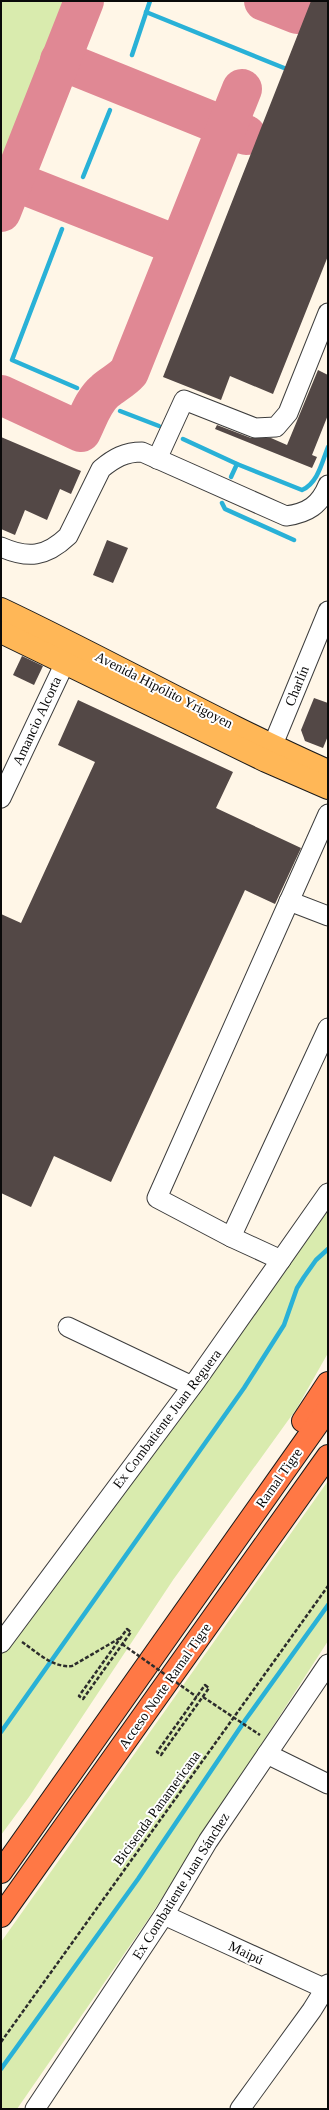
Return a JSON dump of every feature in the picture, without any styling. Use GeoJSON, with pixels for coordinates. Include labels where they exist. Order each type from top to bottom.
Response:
{"type":"FeatureCollection","features":[{"type":"Feature","properties":{"kind":"highway"},"geometry":{"type":"LineString","coordinates":[[230,1547],[276,1463],[328,1383]]}},
{"type":"Feature","properties":{"kind":"highway","name":"Ramal Tigre"},"geometry":{"type":"LineString","coordinates":[[230,1547],[328,1409]]}},
{"type":"Feature","properties":{"kind":"highway","name":"Acceso Norte Ramal Tigre"},"geometry":{"type":"LineString","coordinates":[[1,1916],[328,1456]]}},
{"type":"Feature","properties":{"kind":"highway","name":"Acceso Norte Ramal Tigre"},"geometry":{"type":"LineString","coordinates":[[1,1872],[230,1547]]}},
{"type":"Feature","properties":{"kind":"main road","name":"Avenida Hipólito Yrigoyen"},"geometry":{"type":"LineString","coordinates":[[1,609],[70,652],[269,754],[328,788]]}},
{"type":"Feature","properties":{"kind":"main road","name":"Avenida Hipólito Yrigoyen"},"geometry":{"type":"LineString","coordinates":[[1,632],[70,652]]}},
{"type":"Feature","properties":{"kind":"main road","name":"Avenida Hipólito Yrigoyen"},"geometry":{"type":"LineString","coordinates":[[269,754],[328,771]]}},
{"type":"Feature","properties":{"kind":"street"},"geometry":{"type":"LineString","coordinates":[[157,459],[184,400],[255,428],[276,427],[288,413],[328,313]]}},
{"type":"Feature","properties":{"kind":"street"},"geometry":{"type":"LineString","coordinates":[[1,546],[16,553],[39,554],[50,551],[68,536],[102,470],[110,461],[131,452],[142,452],[286,516],[304,512],[315,506],[323,497],[328,485]]}},
{"type":"Feature","properties":{"kind":"street","name":"Charlín"},"geometry":{"type":"LineString","coordinates":[[269,754],[328,611]]}},
{"type":"Feature","properties":{"kind":"street","name":"Amancio Alcorta"},"geometry":{"type":"LineString","coordinates":[[1,798],[70,652]]}},
{"type":"Feature","properties":{"kind":"street"},"geometry":{"type":"LineString","coordinates":[[281,1260],[231,1237],[157,1198],[328,814]]}},
{"type":"Feature","properties":{"kind":"street"},"geometry":{"type":"LineString","coordinates":[[289,901],[328,916]]}},
{"type":"Feature","properties":{"kind":"street"},"geometry":{"type":"LineString","coordinates":[[231,1237],[328,1028]]}},
{"type":"Feature","properties":{"kind":"street","name":"Ex Combatiente Juan Reguera"},"geometry":{"type":"LineString","coordinates":[[5,1637],[192,1386],[328,1193]]}},
{"type":"Feature","properties":{"kind":"street"},"geometry":{"type":"LineString","coordinates":[[68,1327],[192,1386]]}},
{"type":"Feature","properties":{"kind":"street","name":"Ex Combatiente Juan Sánchez"},"geometry":{"type":"LineString","coordinates":[[35,2109],[164,1915],[208,1841],[328,1664]]}},
{"type":"Feature","properties":{"kind":"street"},"geometry":{"type":"LineString","coordinates":[[267,1754],[328,1784]]}},
{"type":"Feature","properties":{"kind":"street","name":"Maipú"},"geometry":{"type":"LineString","coordinates":[[164,1915],[327,1988]]}},
{"type":"Feature","properties":{"kind":"street"},"geometry":{"type":"LineString","coordinates":[[240,2109],[327,1988]]}},
{"type":"Feature","properties":{"kind":"path","name":"Bicisenda Panamericana"},"geometry":{"type":"LineString","coordinates":[[1,2042],[328,1586]]}},
{"type":"Feature","properties":{"kind":"path"},"geometry":{"type":"LineString","coordinates":[[127,1629],[131,1632],[122,1644],[82,1699],[79,1696],[127,1629]]}},
{"type":"Feature","properties":{"kind":"path"},"geometry":{"type":"LineString","coordinates":[[5,1637],[56,1665],[72,1666],[121,1637]]}},
{"type":"Feature","properties":{"kind":"path"},"geometry":{"type":"LineString","coordinates":[[122,1644],[197,1697]]}},
{"type":"Feature","properties":{"kind":"path"},"geometry":{"type":"LineString","coordinates":[[205,1685],[209,1688],[161,1755],[157,1752],[197,1697],[205,1685]]}},
{"type":"Feature","properties":{"kind":"path"},"geometry":{"type":"LineString","coordinates":[[202,1697],[246,1727]]}},
{"type":"Feature","properties":{"kind":"green space"},"geometry":{"type":"Polygon","coordinates":[[[1,1],[66,1],[1,167],[1,1]]]}},
{"type":"Feature","properties":{"kind":"green space"},"geometry":{"type":"Polygon","coordinates":[[[328,1204],[328,1353],[297,1408],[173,1580],[29,1797],[1,1835],[1,1654],[328,1204]]]}},
{"type":"Feature","properties":{"kind":"green space"},"geometry":{"type":"Polygon","coordinates":[[[328,1481],[328,1641],[149,1918],[17,2109],[1,2109],[1,1942],[328,1481]]]}},
{"type":"Feature","properties":{"kind":"building"},"geometry":{"type":"Polygon","coordinates":[[[311,1],[328,1],[328,256],[273,394],[230,376],[221,400],[163,377],[311,1]]]}},
{"type":"Feature","properties":{"kind":"building"},"geometry":{"type":"Polygon","coordinates":[[[318,370],[328,375],[328,415],[312,455],[317,457],[312,468],[215,429],[217,425],[251,438],[271,438],[287,445],[318,370]]]}},
{"type":"Feature","properties":{"kind":"building"},"geometry":{"type":"Polygon","coordinates":[[[1,437],[81,471],[71,494],[60,489],[47,520],[25,510],[15,535],[1,529],[1,437]]]}},
{"type":"Feature","properties":{"kind":"building"},"geometry":{"type":"Polygon","coordinates":[[[107,540],[128,548],[113,583],[93,575],[107,540]]]}},
{"type":"Feature","properties":{"kind":"building"},"geometry":{"type":"Polygon","coordinates":[[[22,656],[43,666],[34,685],[13,675],[22,656]]]}},
{"type":"Feature","properties":{"kind":"building"},"geometry":{"type":"Polygon","coordinates":[[[314,698],[328,703],[328,736],[323,748],[305,741],[301,730],[314,698]]]}},
{"type":"Feature","properties":{"kind":"building"},"geometry":{"type":"Polygon","coordinates":[[[78,700],[233,772],[216,808],[301,848],[275,904],[245,890],[111,1182],[54,1156],[31,1207],[1,1193],[1,914],[21,923],[95,762],[58,745],[78,700]]]}},
{"type":"Feature","properties":{"kind":"waterway"},"geometry":{"type":"LineString","coordinates":[[132,55],[150,1]]}},
{"type":"Feature","properties":{"kind":"waterway"},"geometry":{"type":"LineString","coordinates":[[146,12],[289,70]]}},
{"type":"Feature","properties":{"kind":"waterway"},"geometry":{"type":"LineString","coordinates":[[83,177],[110,110]]}},
{"type":"Feature","properties":{"kind":"waterway"},"geometry":{"type":"LineString","coordinates":[[62,229],[12,360],[77,388]]}},
{"type":"Feature","properties":{"kind":"waterway"},"geometry":{"type":"LineString","coordinates":[[120,411],[159,426]]}},
{"type":"Feature","properties":{"kind":"waterway"},"geometry":{"type":"LineString","coordinates":[[183,439],[237,464],[302,490],[307,487],[316,477],[328,447]]}},
{"type":"Feature","properties":{"kind":"waterway"},"geometry":{"type":"LineString","coordinates":[[231,477],[237,464]]}},
{"type":"Feature","properties":{"kind":"waterway"},"geometry":{"type":"LineString","coordinates":[[222,503],[225,509],[294,540]]}},
{"type":"Feature","properties":{"kind":"waterway"},"geometry":{"type":"LineString","coordinates":[[1,1732],[244,1388],[284,1325],[297,1288],[316,1260],[328,1249]]}},
{"type":"Feature","properties":{"kind":"waterway"},"geometry":{"type":"LineString","coordinates":[[1,2069],[138,1879],[246,1719],[328,1605]]}},
{"type":"Feature","properties":{"kind":"taxiway"},"geometry":{"type":"LineString","coordinates":[[1,212],[84,1]]}},
{"type":"Feature","properties":{"kind":"taxiway"},"geometry":{"type":"LineString","coordinates":[[264,1],[297,14]]}},
{"type":"Feature","properties":{"kind":"taxiway"},"geometry":{"type":"LineString","coordinates":[[60,60],[246,135]]}},
{"type":"Feature","properties":{"kind":"taxiway"},"geometry":{"type":"LineString","coordinates":[[1,395],[81,432],[97,400],[129,372],[242,89]]}},
{"type":"Feature","properties":{"kind":"taxiway"},"geometry":{"type":"LineString","coordinates":[[14,181],[179,246]]}}]}
